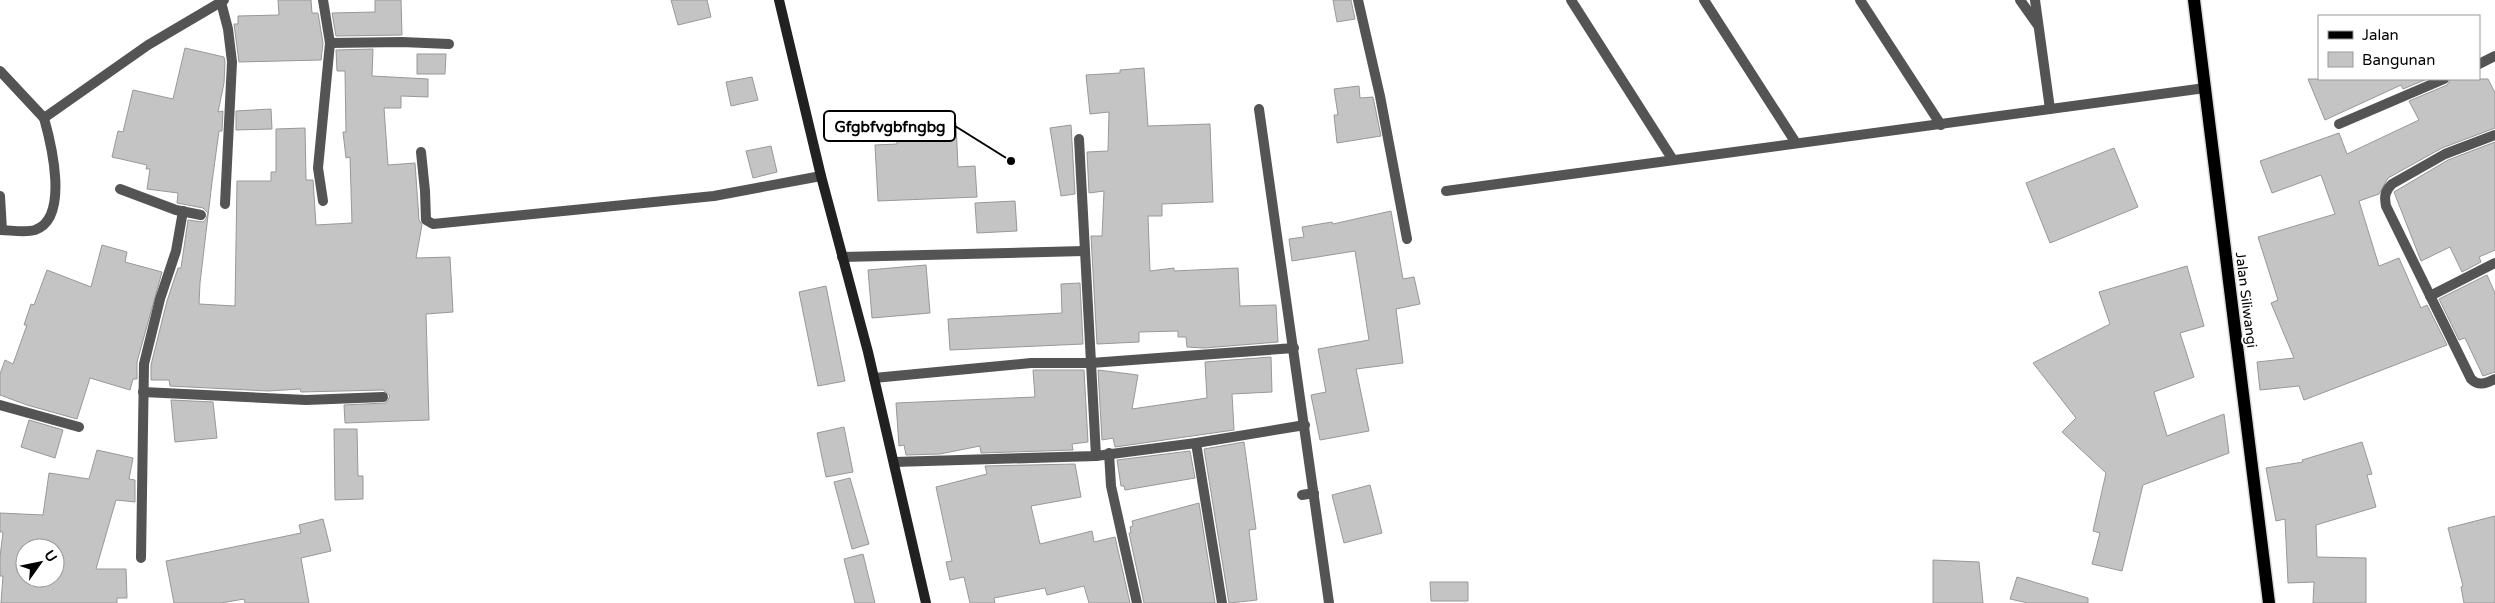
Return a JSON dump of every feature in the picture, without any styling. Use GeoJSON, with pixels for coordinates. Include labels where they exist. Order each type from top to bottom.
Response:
{"type":"FeatureCollection","features":[{"type":"Feature","properties":{"kind":"main road"},"geometry":{"type":"LineString","coordinates":[[779,0],[821,176],[874,378],[926,603]]}},
{"type":"Feature","properties":{"kind":"main road","name":"Jalan Siliwangi"},"geometry":{"type":"LineString","coordinates":[[2194,0],[2269,603]]}},
{"type":"Feature","properties":{"kind":"street"},"geometry":{"type":"LineString","coordinates":[[44,118],[148,44],[222,0],[232,62],[225,204]]}},
{"type":"Feature","properties":{"kind":"street"},"geometry":{"type":"LineString","coordinates":[[323,0],[330,44],[318,168],[324,200]]}},
{"type":"Feature","properties":{"kind":"street"},"geometry":{"type":"LineString","coordinates":[[1358,0],[1380,96],[1407,238]]}},
{"type":"Feature","properties":{"kind":"street"},"geometry":{"type":"LineString","coordinates":[[1571,0],[1674,160]]}},
{"type":"Feature","properties":{"kind":"street"},"geometry":{"type":"LineString","coordinates":[[1704,0],[1796,143]]}},
{"type":"Feature","properties":{"kind":"street"},"geometry":{"type":"LineString","coordinates":[[1860,0],[1941,125]]}},
{"type":"Feature","properties":{"kind":"street"},"geometry":{"type":"LineString","coordinates":[[2020,0],[2039,26]]}},
{"type":"Feature","properties":{"kind":"street"},"geometry":{"type":"LineString","coordinates":[[2035,0],[2050,109]]}},
{"type":"Feature","properties":{"kind":"street"},"geometry":{"type":"LineString","coordinates":[[330,44],[402,42],[449,44]]}},
{"type":"Feature","properties":{"kind":"street"},"geometry":{"type":"LineString","coordinates":[[2480,64],[2495,56]]}},
{"type":"Feature","properties":{"kind":"street"},"geometry":{"type":"LineString","coordinates":[[0,71],[44,118],[53,150],[55,194],[50,214],[43,225],[33,230],[1,230],[0,196]]}},
{"type":"Feature","properties":{"kind":"street"},"geometry":{"type":"LineString","coordinates":[[2339,124],[2442,80]]}},
{"type":"Feature","properties":{"kind":"street"},"geometry":{"type":"LineString","coordinates":[[1446,191],[2205,88]]}},
{"type":"Feature","properties":{"kind":"street"},"geometry":{"type":"LineString","coordinates":[[1259,110],[1329,603]]}},
{"type":"Feature","properties":{"kind":"street"},"geometry":{"type":"LineString","coordinates":[[2495,135],[2446,154],[2392,184],[2386,190],[2386,206],[2471,379],[2476,384],[2495,379]]}},
{"type":"Feature","properties":{"kind":"street"},"geometry":{"type":"LineString","coordinates":[[1078,140],[1096,456]]}},
{"type":"Feature","properties":{"kind":"street"},"geometry":{"type":"LineString","coordinates":[[421,152],[426,191],[426,220],[433,224],[714,196],[821,176]]}},
{"type":"Feature","properties":{"kind":"street"},"geometry":{"type":"LineString","coordinates":[[120,189],[183,212],[201,215]]}},
{"type":"Feature","properties":{"kind":"street"},"geometry":{"type":"LineString","coordinates":[[140,558],[144,364],[160,299],[176,251],[183,212]]}},
{"type":"Feature","properties":{"kind":"street"},"geometry":{"type":"LineString","coordinates":[[842,257],[1084,251]]}},
{"type":"Feature","properties":{"kind":"street"},"geometry":{"type":"LineString","coordinates":[[2430,296],[2495,263]]}},
{"type":"Feature","properties":{"kind":"street"},"geometry":{"type":"LineString","coordinates":[[874,378],[1031,363],[1091,363],[1294,348]]}},
{"type":"Feature","properties":{"kind":"street"},"geometry":{"type":"LineString","coordinates":[[143,392],[306,400],[383,397]]}},
{"type":"Feature","properties":{"kind":"street"},"geometry":{"type":"LineString","coordinates":[[0,405],[79,427]]}},
{"type":"Feature","properties":{"kind":"street"},"geometry":{"type":"LineString","coordinates":[[894,462],[1096,456],[1196,443],[1305,425]]}},
{"type":"Feature","properties":{"kind":"street"},"geometry":{"type":"LineString","coordinates":[[1196,443],[1222,603]]}},
{"type":"Feature","properties":{"kind":"street"},"geometry":{"type":"LineString","coordinates":[[1109,453],[1111,486],[1136,603]]}},
{"type":"Feature","properties":{"kind":"street"},"geometry":{"type":"LineString","coordinates":[[1302,495],[1314,493]]}},
{"type":"Feature","properties":{"kind":"building"},"geometry":{"type":"Polygon","coordinates":[[[278,0],[311,0],[312,13],[318,13],[323,43],[321,60],[239,62],[234,24],[238,24],[238,16],[279,15],[278,0]]]}},
{"type":"Feature","properties":{"kind":"building"},"geometry":{"type":"Polygon","coordinates":[[[375,0],[401,0],[402,35],[336,36],[332,13],[375,12],[375,0]]]}},
{"type":"Feature","properties":{"kind":"building"},"geometry":{"type":"Polygon","coordinates":[[[671,0],[707,0],[711,17],[678,25],[671,0]]]}},
{"type":"Feature","properties":{"kind":"building"},"geometry":{"type":"Polygon","coordinates":[[[1333,0],[1351,0],[1355,19],[1337,22],[1333,0]]]}},
{"type":"Feature","properties":{"kind":"building"},"geometry":{"type":"Polygon","coordinates":[[[185,48],[224,57],[225,62],[224,83],[218,112],[223,111],[222,131],[219,131],[212,182],[199,304],[235,306],[237,181],[271,181],[271,172],[276,172],[276,129],[305,128],[306,180],[313,180],[316,225],[352,223],[350,157],[346,158],[343,132],[346,132],[345,71],[337,71],[336,50],[373,49],[372,76],[428,79],[428,97],[401,96],[401,108],[384,108],[388,165],[415,163],[419,220],[422,225],[416,258],[450,257],[453,312],[426,314],[429,420],[345,423],[344,405],[386,403],[390,396],[383,390],[301,392],[300,389],[268,391],[170,386],[169,380],[151,380],[151,365],[167,301],[178,268],[181,268],[188,220],[203,222],[208,213],[203,208],[177,203],[178,193],[147,189],[150,169],[146,169],[147,165],[112,157],[118,131],[123,132],[133,90],[173,99],[185,48]]]}},
{"type":"Feature","properties":{"kind":"building"},"geometry":{"type":"Polygon","coordinates":[[[417,54],[446,54],[445,74],[417,74],[417,54]]]}},
{"type":"Feature","properties":{"kind":"building"},"geometry":{"type":"Polygon","coordinates":[[[1144,68],[1148,126],[1210,124],[1213,202],[1162,204],[1162,216],[1148,216],[1150,271],[1174,268],[1174,271],[1238,268],[1240,306],[1276,305],[1278,342],[1204,348],[1187,347],[1186,337],[1178,337],[1178,331],[1139,332],[1139,342],[1097,344],[1091,236],[1102,236],[1104,191],[1089,193],[1087,152],[1108,151],[1109,112],[1090,114],[1086,75],[1120,73],[1120,70],[1144,68]]]}},
{"type":"Feature","properties":{"kind":"building"},"geometry":{"type":"Polygon","coordinates":[[[752,77],[758,100],[731,106],[726,82],[752,77]]]}},
{"type":"Feature","properties":{"kind":"building"},"geometry":{"type":"Polygon","coordinates":[[[2308,79],[2425,80],[2403,89],[2401,85],[2325,120],[2308,79]]]}},
{"type":"Feature","properties":{"kind":"building"},"geometry":{"type":"Polygon","coordinates":[[[2488,79],[2495,93],[2495,128],[2442,148],[2388,178],[2379,194],[2359,201],[2379,266],[2399,258],[2421,308],[2427,305],[2447,345],[2304,400],[2299,386],[2260,390],[2257,362],[2294,358],[2271,303],[2278,300],[2258,237],[2335,214],[2321,175],[2272,193],[2260,161],[2339,133],[2347,154],[2419,120],[2409,101],[2447,85],[2450,80],[2488,79]]]}},
{"type":"Feature","properties":{"kind":"building"},"geometry":{"type":"Polygon","coordinates":[[[1359,86],[1360,98],[1373,97],[1381,136],[1337,143],[1334,115],[1338,115],[1334,89],[1359,86]]]}},
{"type":"Feature","properties":{"kind":"building"},"geometry":{"type":"Polygon","coordinates":[[[271,109],[272,129],[236,130],[236,111],[271,109]]]}},
{"type":"Feature","properties":{"kind":"building"},"geometry":{"type":"Polygon","coordinates":[[[956,123],[958,167],[975,166],[977,197],[878,201],[875,145],[897,144],[896,126],[956,123]]]}},
{"type":"Feature","properties":{"kind":"building"},"geometry":{"type":"Polygon","coordinates":[[[1071,125],[1075,194],[1061,196],[1050,128],[1071,125]]]}},
{"type":"Feature","properties":{"kind":"building"},"geometry":{"type":"Polygon","coordinates":[[[2495,142],[2495,250],[2479,257],[2481,262],[2462,272],[2450,247],[2421,261],[2394,192],[2448,160],[2495,142]]]}},
{"type":"Feature","properties":{"kind":"building"},"geometry":{"type":"Polygon","coordinates":[[[771,146],[777,172],[753,178],[746,151],[771,146]]]}},
{"type":"Feature","properties":{"kind":"building"},"geometry":{"type":"Polygon","coordinates":[[[2114,148],[2138,207],[2050,243],[2026,183],[2114,148]]]}},
{"type":"Feature","properties":{"kind":"building"},"geometry":{"type":"Polygon","coordinates":[[[1015,201],[1017,231],[977,233],[975,203],[1015,201]]]}},
{"type":"Feature","properties":{"kind":"building"},"geometry":{"type":"Polygon","coordinates":[[[1391,211],[1403,279],[1414,277],[1420,304],[1396,309],[1403,363],[1356,369],[1369,431],[1320,440],[1311,395],[1326,392],[1318,349],[1369,340],[1355,251],[1292,261],[1289,239],[1304,237],[1302,227],[1332,222],[1333,224],[1391,211]]]}},
{"type":"Feature","properties":{"kind":"building"},"geometry":{"type":"Polygon","coordinates":[[[102,245],[127,252],[125,262],[162,272],[137,362],[137,379],[133,379],[130,390],[90,378],[77,419],[27,405],[0,395],[0,374],[5,360],[13,364],[27,325],[24,325],[31,304],[34,305],[47,270],[91,287],[102,245]]]}},
{"type":"Feature","properties":{"kind":"building"},"geometry":{"type":"Polygon","coordinates":[[[926,265],[930,313],[872,318],[868,270],[926,265]]]}},
{"type":"Feature","properties":{"kind":"building"},"geometry":{"type":"Polygon","coordinates":[[[2187,266],[2204,326],[2180,333],[2194,377],[2154,392],[2167,436],[2224,414],[2229,453],[2143,485],[2122,571],[2092,564],[2100,533],[2093,531],[2106,473],[2062,432],[2076,418],[2033,363],[2110,324],[2099,292],[2187,266]]]}},
{"type":"Feature","properties":{"kind":"building"},"geometry":{"type":"Polygon","coordinates":[[[2487,275],[2495,293],[2495,372],[2483,376],[2465,338],[2459,340],[2439,299],[2487,275]]]}},
{"type":"Feature","properties":{"kind":"building"},"geometry":{"type":"Polygon","coordinates":[[[1080,283],[1083,344],[950,350],[948,319],[1062,313],[1061,284],[1080,283]]]}},
{"type":"Feature","properties":{"kind":"building"},"geometry":{"type":"Polygon","coordinates":[[[826,286],[845,381],[818,386],[799,292],[826,286]]]}},
{"type":"Feature","properties":{"kind":"building"},"geometry":{"type":"Polygon","coordinates":[[[1271,357],[1272,392],[1232,394],[1234,430],[1115,447],[1113,438],[1102,440],[1098,370],[1138,375],[1132,409],[1207,398],[1205,362],[1271,357]]]}},
{"type":"Feature","properties":{"kind":"building"},"geometry":{"type":"Polygon","coordinates":[[[1033,370],[1084,370],[1088,442],[1072,444],[1073,450],[981,453],[980,446],[940,454],[906,455],[904,445],[899,446],[896,403],[1035,397],[1033,370]]]}},
{"type":"Feature","properties":{"kind":"building"},"geometry":{"type":"Polygon","coordinates":[[[171,400],[213,402],[217,438],[175,442],[171,400]]]}},
{"type":"Feature","properties":{"kind":"building"},"geometry":{"type":"Polygon","coordinates":[[[29,420],[63,430],[55,458],[21,447],[29,420]]]}},
{"type":"Feature","properties":{"kind":"building"},"geometry":{"type":"Polygon","coordinates":[[[844,427],[853,472],[826,477],[817,433],[844,427]]]}},
{"type":"Feature","properties":{"kind":"building"},"geometry":{"type":"Polygon","coordinates":[[[334,429],[357,429],[358,476],[363,476],[363,499],[335,500],[334,429]]]}},
{"type":"Feature","properties":{"kind":"building"},"geometry":{"type":"Polygon","coordinates":[[[1244,442],[1256,529],[1249,530],[1257,600],[1229,603],[1204,449],[1244,442]]]}},
{"type":"Feature","properties":{"kind":"building"},"geometry":{"type":"Polygon","coordinates":[[[2362,442],[2372,474],[2367,475],[2376,507],[2316,525],[2317,557],[2366,558],[2366,603],[2313,603],[2314,582],[2288,583],[2285,519],[2276,521],[2266,468],[2303,462],[2302,460],[2362,442]]]}},
{"type":"Feature","properties":{"kind":"building"},"geometry":{"type":"Polygon","coordinates":[[[97,450],[133,458],[129,479],[135,480],[135,502],[116,500],[96,569],[126,569],[127,598],[117,598],[117,603],[1,603],[3,576],[0,576],[0,557],[3,532],[0,532],[0,513],[43,515],[49,473],[89,479],[97,450]]]}},
{"type":"Feature","properties":{"kind":"building"},"geometry":{"type":"Polygon","coordinates":[[[1190,451],[1195,478],[1125,490],[1124,486],[1121,486],[1117,460],[1190,451]]]}},
{"type":"Feature","properties":{"kind":"building"},"geometry":{"type":"Polygon","coordinates":[[[1075,464],[1081,497],[1031,506],[1040,544],[1092,531],[1094,542],[1115,537],[1130,603],[1089,603],[1084,586],[1047,595],[1045,588],[994,598],[995,603],[970,603],[964,577],[950,580],[946,562],[952,561],[936,487],[987,474],[985,466],[1075,464]]]}},
{"type":"Feature","properties":{"kind":"building"},"geometry":{"type":"Polygon","coordinates":[[[850,478],[869,544],[852,549],[834,482],[850,478]]]}},
{"type":"Feature","properties":{"kind":"building"},"geometry":{"type":"Polygon","coordinates":[[[1370,485],[1382,533],[1344,543],[1332,495],[1370,485]]]}},
{"type":"Feature","properties":{"kind":"building"},"geometry":{"type":"Polygon","coordinates":[[[1199,503],[1215,603],[1144,603],[1129,533],[1131,533],[1130,527],[1133,526],[1132,521],[1199,503]]]}},
{"type":"Feature","properties":{"kind":"building"},"geometry":{"type":"Polygon","coordinates":[[[2495,516],[2495,603],[2464,603],[2461,587],[2463,586],[2448,528],[2495,516]]]}},
{"type":"Feature","properties":{"kind":"building"},"geometry":{"type":"Polygon","coordinates":[[[323,519],[331,551],[301,558],[309,603],[245,603],[244,599],[221,603],[174,603],[166,561],[301,533],[299,525],[323,519]]]}},
{"type":"Feature","properties":{"kind":"building"},"geometry":{"type":"Polygon","coordinates":[[[863,554],[875,603],[855,603],[844,559],[863,554]]]}},
{"type":"Feature","properties":{"kind":"building"},"geometry":{"type":"Polygon","coordinates":[[[1933,560],[1979,562],[1983,603],[1933,603],[1933,560]]]}},
{"type":"Feature","properties":{"kind":"building"},"geometry":{"type":"Polygon","coordinates":[[[2017,577],[2088,598],[2088,603],[2028,603],[2010,599],[2017,577]]]}},
{"type":"Feature","properties":{"kind":"building"},"geometry":{"type":"Polygon","coordinates":[[[1430,582],[1468,582],[1468,601],[1431,601],[1430,582]]]}},
{"type":"Feature","properties":{"kind":"place","name":"Gfgbfvgbfngbg"},"geometry":{"type":"Point","coordinates":[1011,161]}}]}
